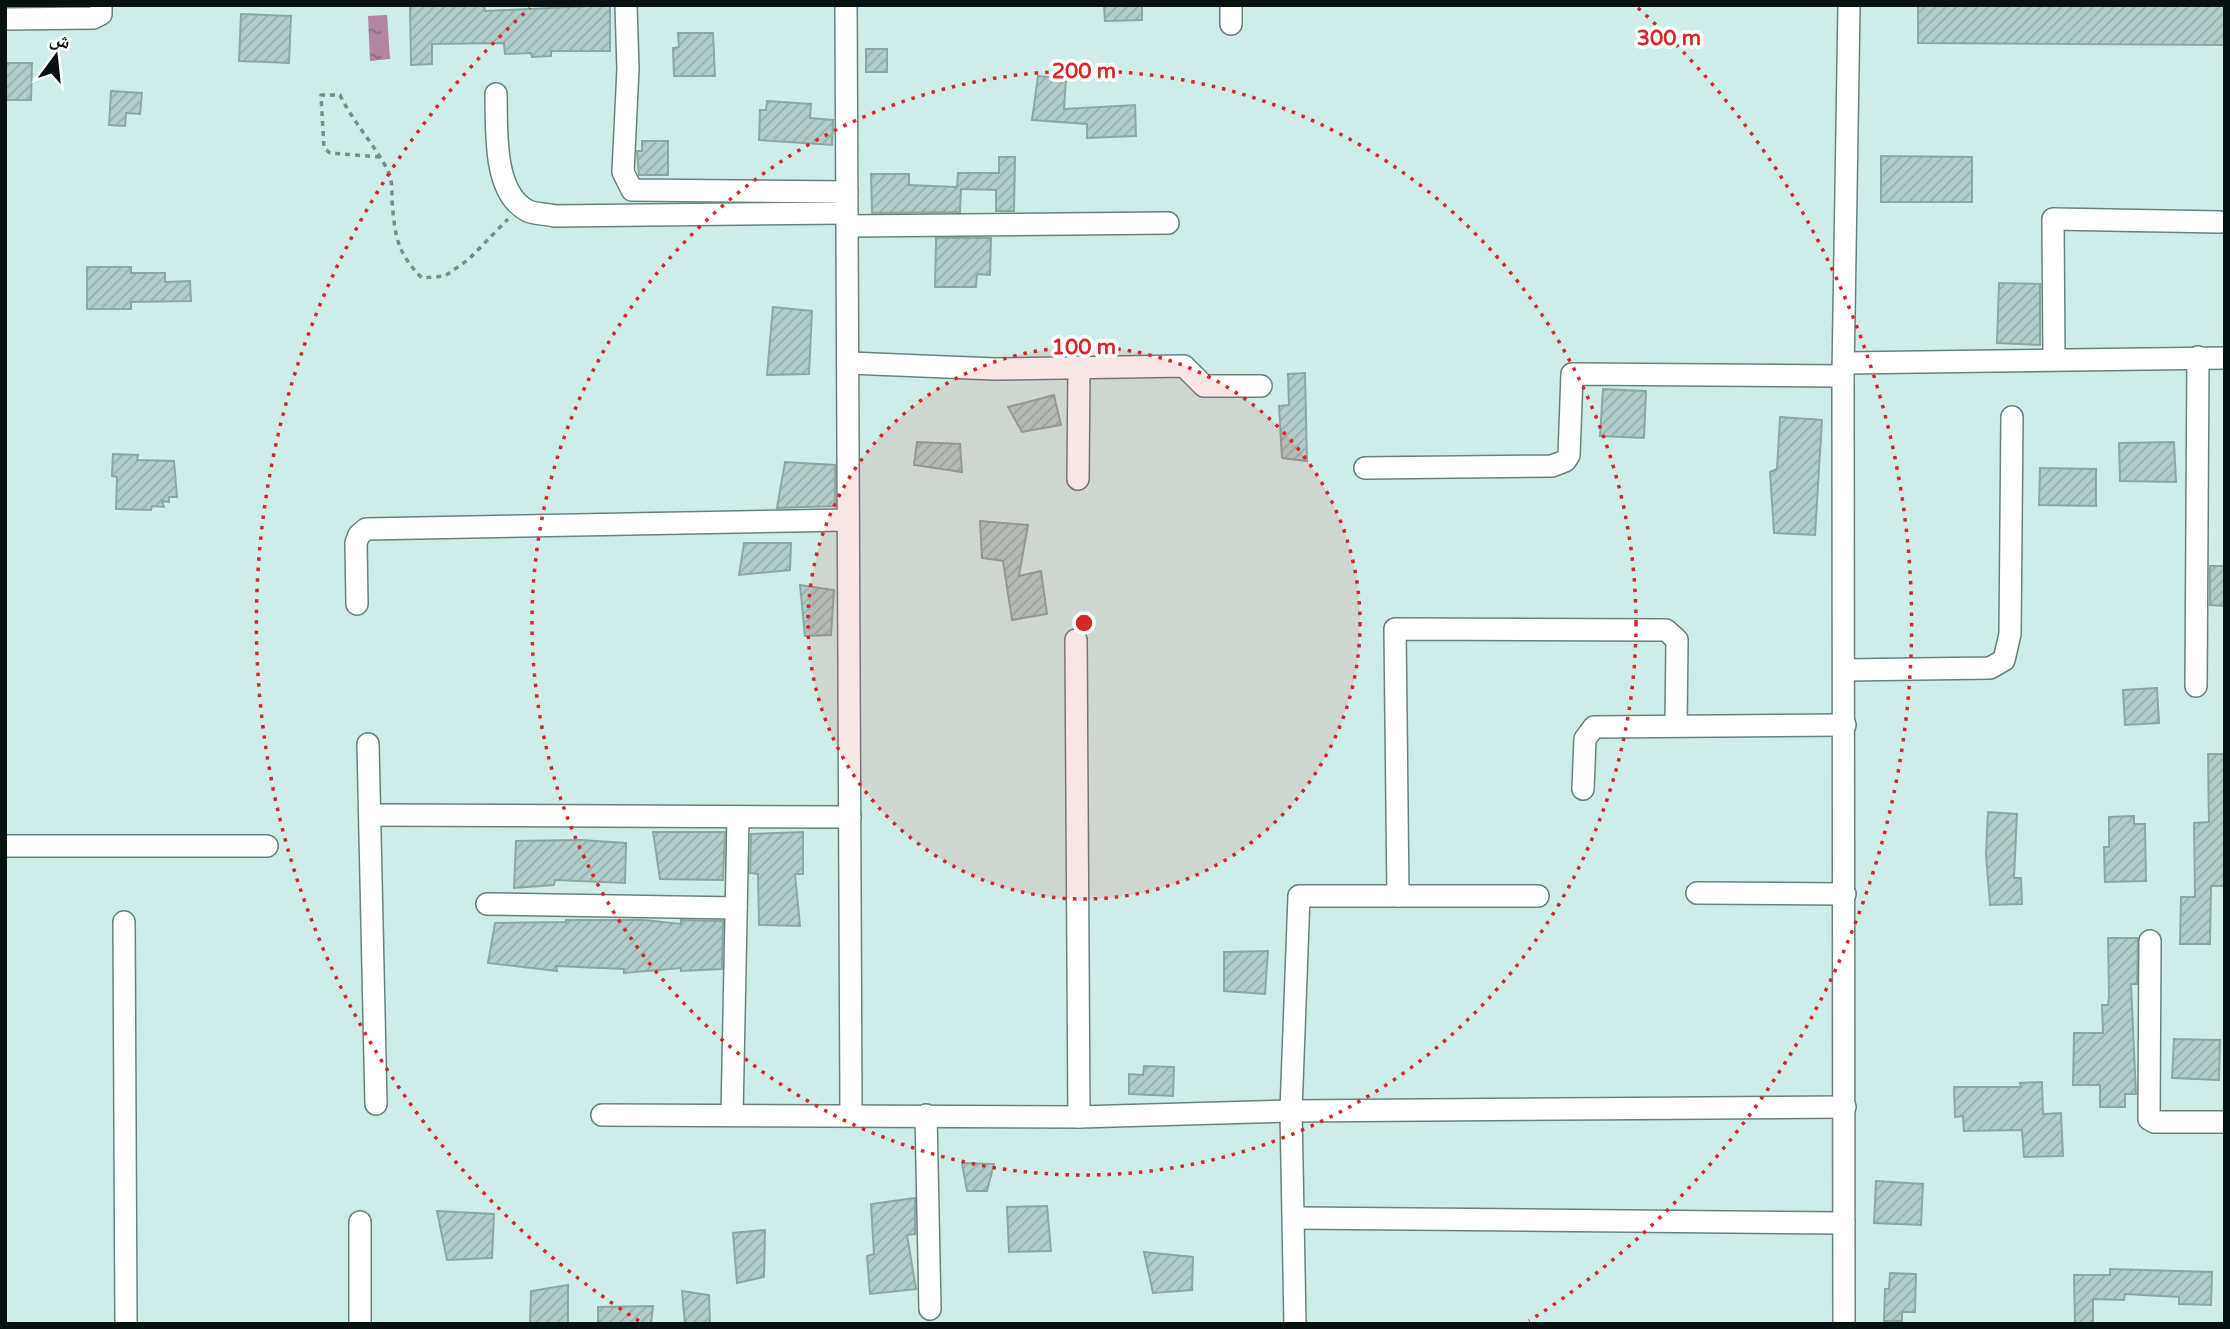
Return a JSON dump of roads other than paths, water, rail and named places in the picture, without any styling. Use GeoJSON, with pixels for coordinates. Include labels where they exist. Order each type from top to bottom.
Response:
{"type":"FeatureCollection","features":[{"type":"Feature","properties":{"kind":"street"},"geometry":{"type":"LineString","coordinates":[[5,19],[93,18],[101,14],[102,5]]}},
{"type":"Feature","properties":{"kind":"street"},"geometry":{"type":"LineString","coordinates":[[626,5],[628,69],[623,172],[632,190],[847,210],[1168,223]]}},
{"type":"Feature","properties":{"kind":"street"},"geometry":{"type":"LineString","coordinates":[[846,5],[851,1114]]}},
{"type":"Feature","properties":{"kind":"street"},"geometry":{"type":"LineString","coordinates":[[1844,1324],[1844,370],[1849,5]]}},
{"type":"Feature","properties":{"kind":"street"},"geometry":{"type":"LineString","coordinates":[[496,94],[498,155],[510,195],[528,211],[555,216],[847,210]]}},
{"type":"Feature","properties":{"kind":"street"},"geometry":{"type":"LineString","coordinates":[[2054,359],[2053,219],[2220,222]]}},
{"type":"Feature","properties":{"kind":"street"},"geometry":{"type":"LineString","coordinates":[[2196,686],[2198,357]]}},
{"type":"Feature","properties":{"kind":"street"},"geometry":{"type":"LineString","coordinates":[[1365,468],[1552,466],[1564,461],[1569,455],[1572,374],[1844,370],[2054,359],[2225,358]]}},
{"type":"Feature","properties":{"kind":"street"},"geometry":{"type":"LineString","coordinates":[[849,363],[995,369],[1184,366],[1204,386],[1261,386]]}},
{"type":"Feature","properties":{"kind":"street"},"geometry":{"type":"LineString","coordinates":[[1078,479],[1079,368]]}},
{"type":"Feature","properties":{"kind":"street"},"geometry":{"type":"LineString","coordinates":[[1845,670],[1990,668],[2004,660],[2010,634],[2012,416]]}},
{"type":"Feature","properties":{"kind":"street"},"geometry":{"type":"LineString","coordinates":[[357,604],[356,543],[359,535],[366,529],[847,520]]}},
{"type":"Feature","properties":{"kind":"street"},"geometry":{"type":"LineString","coordinates":[[1398,896],[1395,629],[1667,630],[1677,640],[1676,725]]}},
{"type":"Feature","properties":{"kind":"street"},"geometry":{"type":"LineString","coordinates":[[1076,640],[1079,1117]]}},
{"type":"Feature","properties":{"kind":"street"},"geometry":{"type":"LineString","coordinates":[[1583,789],[1585,739],[1594,727],[1845,725]]}},
{"type":"Feature","properties":{"kind":"street"},"geometry":{"type":"LineString","coordinates":[[368,744],[376,1104]]}},
{"type":"Feature","properties":{"kind":"street"},"geometry":{"type":"LineString","coordinates":[[370,815],[850,817]]}},
{"type":"Feature","properties":{"kind":"street"},"geometry":{"type":"LineString","coordinates":[[732,1115],[738,818]]}},
{"type":"Feature","properties":{"kind":"street"},"geometry":{"type":"LineString","coordinates":[[5,846],[267,846]]}},
{"type":"Feature","properties":{"kind":"street"},"geometry":{"type":"LineString","coordinates":[[1697,893],[1845,894]]}},
{"type":"Feature","properties":{"kind":"street"},"geometry":{"type":"LineString","coordinates":[[1295,1324],[1296,1218],[1291,1111],[1300,896],[1538,896]]}},
{"type":"Feature","properties":{"kind":"street"},"geometry":{"type":"LineString","coordinates":[[487,904],[736,908]]}},
{"type":"Feature","properties":{"kind":"street"},"geometry":{"type":"LineString","coordinates":[[124,922],[126,1324]]}},
{"type":"Feature","properties":{"kind":"street"},"geometry":{"type":"LineString","coordinates":[[2150,941],[2149,1118],[2154,1122],[2225,1122]]}},
{"type":"Feature","properties":{"kind":"street"},"geometry":{"type":"LineString","coordinates":[[602,1115],[1079,1117],[1291,1111],[1845,1107]]}},
{"type":"Feature","properties":{"kind":"street"},"geometry":{"type":"LineString","coordinates":[[926,1115],[930,1309]]}},
{"type":"Feature","properties":{"kind":"street"},"geometry":{"type":"LineString","coordinates":[[1296,1218],[1844,1223]]}},
{"type":"Feature","properties":{"kind":"street"},"geometry":{"type":"LineString","coordinates":[[360,1222],[360,1324]]}},
{"type":"Feature","properties":{"kind":"water"},"geometry":{"type":"Polygon","coordinates":[[[387,15],[390,59],[370,61],[368,16],[387,15]]]}}]}
